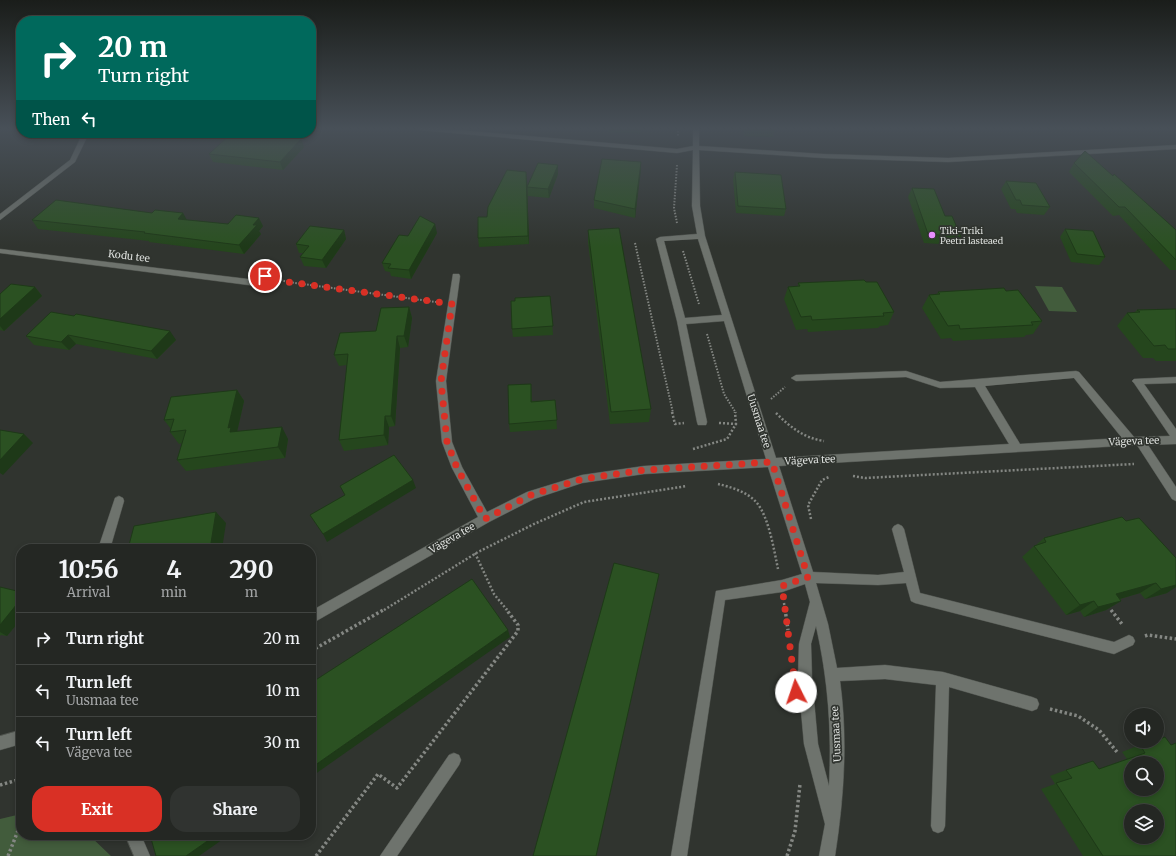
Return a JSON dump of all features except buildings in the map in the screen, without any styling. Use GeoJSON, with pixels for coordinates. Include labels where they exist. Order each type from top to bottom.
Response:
{"type":"FeatureCollection","features":[{"type":"Feature","properties":{"kind":"street"},"geometry":{"type":"LineString","coordinates":[[0,218],[64,168]]}},
{"type":"Feature","properties":{"kind":"street","name":"Uusmaa tee"},"geometry":{"type":"LineString","coordinates":[[695,168],[696,206],[700,236],[816,603],[833,675],[838,730],[838,772],[832,828],[827,856]]}},
{"type":"Feature","properties":{"kind":"street"},"geometry":{"type":"LineString","coordinates":[[700,236],[660,240],[681,321],[702,422]]}},
{"type":"Feature","properties":{"kind":"street","name":"Kodu tee"},"geometry":{"type":"LineString","coordinates":[[0,251],[256,283]]}},
{"type":"Feature","properties":{"kind":"street"},"geometry":{"type":"LineString","coordinates":[[456,276],[441,381],[447,442],[457,468],[485,519]]}},
{"type":"Feature","properties":{"kind":"street"},"geometry":{"type":"LineString","coordinates":[[681,321],[727,318]]}},
{"type":"Feature","properties":{"kind":"street"},"geometry":{"type":"LineString","coordinates":[[796,378],[906,374],[940,386],[1076,374],[1154,463],[1176,496]]}},
{"type":"Feature","properties":{"kind":"street"},"geometry":{"type":"LineString","coordinates":[[1176,380],[1137,381],[1176,438]]}},
{"type":"Feature","properties":{"kind":"street"},"geometry":{"type":"LineString","coordinates":[[978,382],[1017,448]]}},
{"type":"Feature","properties":{"kind":"street","name":"Vägeva tee"},"geometry":{"type":"LineString","coordinates":[[316,615],[485,519],[531,495],[582,479],[644,470],[1176,438]]}},
{"type":"Feature","properties":{"kind":"street"},"geometry":{"type":"LineString","coordinates":[[106,544],[119,501]]}},
{"type":"Feature","properties":{"kind":"street"},"geometry":{"type":"LineString","coordinates":[[898,529],[915,597],[1114,648],[1129,641]]}},
{"type":"Feature","properties":{"kind":"street"},"geometry":{"type":"LineString","coordinates":[[679,856],[720,595],[782,586],[808,577],[878,580],[911,577]]}},
{"type":"Feature","properties":{"kind":"street"},"geometry":{"type":"LineString","coordinates":[[816,603],[805,644],[805,678],[812,744],[832,828]]}},
{"type":"Feature","properties":{"kind":"street"},"geometry":{"type":"LineString","coordinates":[[833,675],[885,672],[943,679],[1032,704]]}},
{"type":"Feature","properties":{"kind":"street"},"geometry":{"type":"LineString","coordinates":[[938,826],[943,679]]}},
{"type":"Feature","properties":{"kind":"street"},"geometry":{"type":"LineString","coordinates":[[0,743],[16,738]]}},
{"type":"Feature","properties":{"kind":"street"},"geometry":{"type":"LineString","coordinates":[[388,856],[454,760]]}},
{"type":"Feature","properties":{"kind":"street"},"geometry":{"type":"LineString","coordinates":[[135,840],[142,856]]}},
{"type":"Feature","properties":{"kind":"path"},"geometry":{"type":"LineString","coordinates":[[635,243],[675,424],[702,422],[736,424]]}},
{"type":"Feature","properties":{"kind":"path"},"geometry":{"type":"LineString","coordinates":[[256,283],[265,276],[288,282],[452,304]]}},
{"type":"Feature","properties":{"kind":"path"},"geometry":{"type":"LineString","coordinates":[[770,404],[772,397],[796,378]]}},
{"type":"Feature","properties":{"kind":"path"},"geometry":{"type":"LineString","coordinates":[[754,404],[770,404]]}},
{"type":"Feature","properties":{"kind":"path"},"geometry":{"type":"LineString","coordinates":[[770,404],[781,419],[805,436],[818,440],[834,441],[848,475],[865,478],[1154,463]]}},
{"type":"Feature","properties":{"kind":"path"},"geometry":{"type":"LineString","coordinates":[[767,528],[813,526],[808,505],[822,480],[832,475]]}},
{"type":"Feature","properties":{"kind":"path"},"geometry":{"type":"LineString","coordinates":[[716,483],[738,489],[757,503],[767,528],[782,586],[789,632]]}},
{"type":"Feature","properties":{"kind":"path"},"geometry":{"type":"LineString","coordinates":[[316,648],[374,616],[475,553],[534,524],[584,502],[690,486]]}},
{"type":"Feature","properties":{"kind":"path"},"geometry":{"type":"LineString","coordinates":[[316,856],[378,774],[398,788],[518,631],[518,625],[494,594],[475,553]]}},
{"type":"Feature","properties":{"kind":"path"},"geometry":{"type":"LineString","coordinates":[[1129,641],[1148,635],[1176,639]]}},
{"type":"Feature","properties":{"kind":"path"},"geometry":{"type":"LineString","coordinates":[[1032,704],[1078,716],[1099,730],[1117,752]]}},
{"type":"Feature","properties":{"kind":"path"},"geometry":{"type":"LineString","coordinates":[[0,785],[16,780]]}},
{"type":"Feature","properties":{"kind":"path"},"geometry":{"type":"LineString","coordinates":[[787,856],[795,831],[800,780]]}},
{"type":"Feature","properties":{"kind":"path"},"geometry":{"type":"LineString","coordinates":[[8,856],[16,836]]}},
{"type":"Feature","properties":{"kind":"green space"},"geometry":{"type":"Polygon","coordinates":[[[1035,286],[1062,287],[1077,312],[1049,311],[1035,286]]]}},
{"type":"Feature","properties":{"kind":"green space"},"geometry":{"type":"Polygon","coordinates":[[[16,815],[16,840],[94,840],[111,856],[0,856],[0,819],[16,815]]]}},
{"type":"Feature","properties":{"kind":"place","name":"Tiki-Triki Peetri lasteaed"},"geometry":{"type":"Point","coordinates":[932,235]}},
{"type":"Feature","properties":{"kind":"route"},"geometry":{"type":"LineString","coordinates":[[265,276],[288,282],[452,304],[441,381],[447,442],[457,468],[485,519],[531,495],[582,479],[644,470],[772,462],[808,577],[782,586],[796,692]]}}]}
